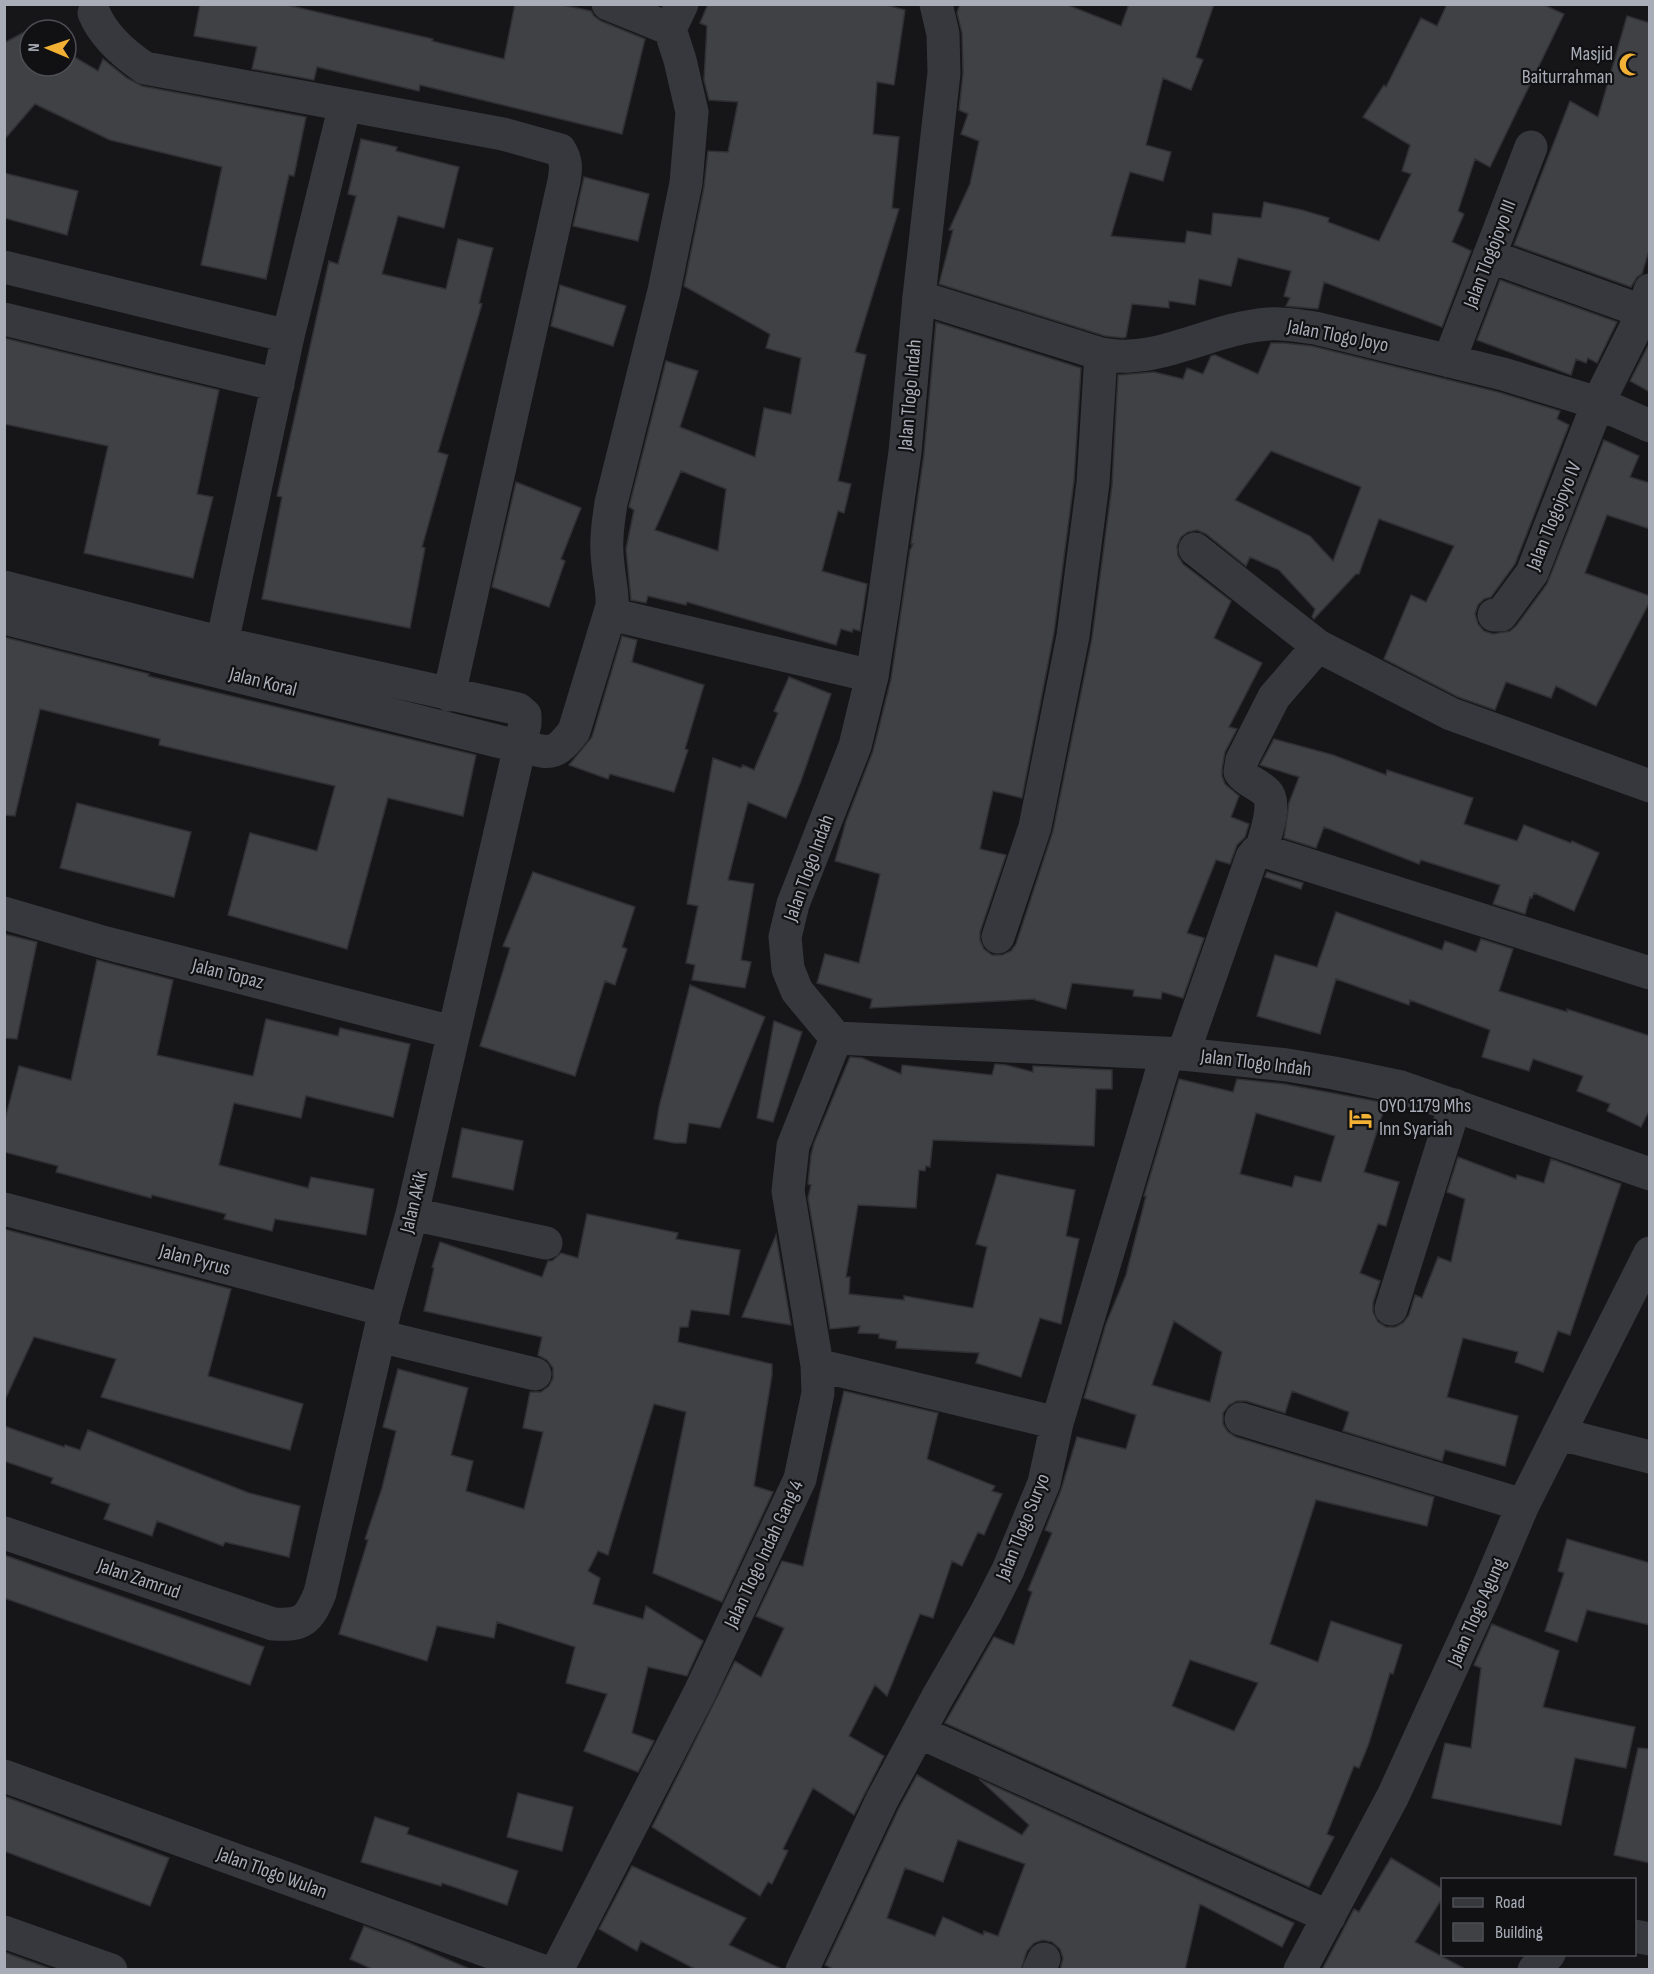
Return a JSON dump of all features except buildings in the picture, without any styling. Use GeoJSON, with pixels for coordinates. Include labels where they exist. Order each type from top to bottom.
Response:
{"type":"FeatureCollection","features":[{"type":"Feature","properties":{"kind":"street"},"geometry":{"type":"LineString","coordinates":[[608,4],[676,17],[680,60],[692,112],[686,183],[664,291],[611,502],[607,536],[607,563],[613,591],[610,614],[872,676]]}},
{"type":"Feature","properties":{"kind":"street","name":"Jalan Tlogo Indah"},"geometry":{"type":"LineString","coordinates":[[939,7],[943,34],[944,73],[919,297],[905,452],[884,607],[872,676],[855,746],[793,904],[785,937],[788,969],[797,991],[836,1038],[1175,1054],[1287,1065],[1401,1087],[1650,1174]]}},
{"type":"Feature","properties":{"kind":"street"},"geometry":{"type":"LineString","coordinates":[[4,587],[222,643],[449,695],[564,181],[565,158],[560,150],[503,134],[145,68],[125,55],[99,26],[94,13]]}},
{"type":"Feature","properties":{"kind":"street"},"geometry":{"type":"LineString","coordinates":[[222,643],[288,336],[345,105]]}},
{"type":"Feature","properties":{"kind":"street","name":"Jalan Tlogojoyo III"},"geometry":{"type":"LineString","coordinates":[[1449,361],[1531,147]]}},
{"type":"Feature","properties":{"kind":"street"},"geometry":{"type":"LineString","coordinates":[[1489,256],[1648,305]]}},
{"type":"Feature","properties":{"kind":"street"},"geometry":{"type":"LineString","coordinates":[[4,267],[288,336]]}},
{"type":"Feature","properties":{"kind":"street","name":"Jalan Tlogo Joyo"},"geometry":{"type":"LineString","coordinates":[[919,297],[1101,354],[1128,357],[1238,329],[1268,324],[1315,328],[1449,361],[1598,403],[1650,426]]}},
{"type":"Feature","properties":{"kind":"street","name":"Jalan Tlogojoyo IV"},"geometry":{"type":"LineString","coordinates":[[1494,615],[1498,616],[1505,611],[1532,573],[1598,403],[1648,305]]}},
{"type":"Feature","properties":{"kind":"street"},"geometry":{"type":"LineString","coordinates":[[4,319],[278,385]]}},
{"type":"Feature","properties":{"kind":"street"},"geometry":{"type":"LineString","coordinates":[[998,937],[1035,826],[1072,636],[1093,483],[1101,354]]}},
{"type":"Feature","properties":{"kind":"street"},"geometry":{"type":"LineString","coordinates":[[1195,549],[1318,646],[1451,714],[1650,786]]}},
{"type":"Feature","properties":{"kind":"street","name":"Jalan Koral"},"geometry":{"type":"LineString","coordinates":[[4,618],[549,753],[562,747],[574,731],[610,614]]}},
{"type":"Feature","properties":{"kind":"street","name":"Jalan Tlogo Suryo"},"geometry":{"type":"LineString","coordinates":[[802,1970],[882,1800],[1008,1570],[1044,1483],[1057,1423],[1175,1054],[1252,857],[1261,850],[1271,798],[1266,792],[1244,778],[1240,772],[1242,760],[1274,697],[1318,646]]}},
{"type":"Feature","properties":{"kind":"street","name":"Jalan Akik"},"geometry":{"type":"LineString","coordinates":[[273,1624],[292,1625],[305,1620],[314,1608],[320,1593],[382,1323],[412,1214],[521,747],[525,715],[518,709],[449,695]]}},
{"type":"Feature","properties":{"kind":"street"},"geometry":{"type":"LineString","coordinates":[[1261,850],[1650,973]]}},
{"type":"Feature","properties":{"kind":"street","name":"Jalan Topaz"},"geometry":{"type":"LineString","coordinates":[[4,913],[106,942],[453,1032]]}},
{"type":"Feature","properties":{"kind":"street","name":"Jalan Tlogo Indah Gang 4"},"geometry":{"type":"LineString","coordinates":[[557,1970],[700,1692],[800,1479],[818,1393],[817,1365],[788,1191],[793,1146],[836,1038]]}},
{"type":"Feature","properties":{"kind":"street"},"geometry":{"type":"LineString","coordinates":[[1391,1309],[1455,1105]]}},
{"type":"Feature","properties":{"kind":"street","name":"Jalan Pyrus"},"geometry":{"type":"LineString","coordinates":[[4,1209],[382,1323],[534,1374]]}},
{"type":"Feature","properties":{"kind":"street"},"geometry":{"type":"LineString","coordinates":[[412,1214],[546,1243]]}},
{"type":"Feature","properties":{"kind":"street","name":"Jalan Tlogo Agung"},"geometry":{"type":"LineString","coordinates":[[1300,1970],[1393,1796],[1524,1505],[1650,1253]]}},
{"type":"Feature","properties":{"kind":"street"},"geometry":{"type":"LineString","coordinates":[[817,1365],[1057,1423]]}},
{"type":"Feature","properties":{"kind":"street"},"geometry":{"type":"LineString","coordinates":[[1241,1419],[1524,1505]]}},
{"type":"Feature","properties":{"kind":"street"},"geometry":{"type":"LineString","coordinates":[[1560,1434],[1650,1456]]}},
{"type":"Feature","properties":{"kind":"street","name":"Jalan Zamrud"},"geometry":{"type":"LineString","coordinates":[[4,1533],[273,1624]]}},
{"type":"Feature","properties":{"kind":"street"},"geometry":{"type":"LineString","coordinates":[[919,1732],[1329,1917]]}},
{"type":"Feature","properties":{"kind":"street","name":"Jalan Tlogo Wulan"},"geometry":{"type":"LineString","coordinates":[[4,1776],[540,1970]]}},
{"type":"Feature","properties":{"kind":"street"},"geometry":{"type":"LineString","coordinates":[[4,1932],[111,1970]]}},
{"type":"Feature","properties":{"kind":"street"},"geometry":{"type":"LineString","coordinates":[[1534,1970],[1547,1956]]}},
{"type":"Feature","properties":{"kind":"place","name":"Masjid Baiturrahman"},"geometry":{"type":"Point","coordinates":[1631,65]}},
{"type":"Feature","properties":{"kind":"place","name":"OYO 1179 Mhs Inn Syariah"},"geometry":{"type":"Point","coordinates":[1361,1118]}}]}
